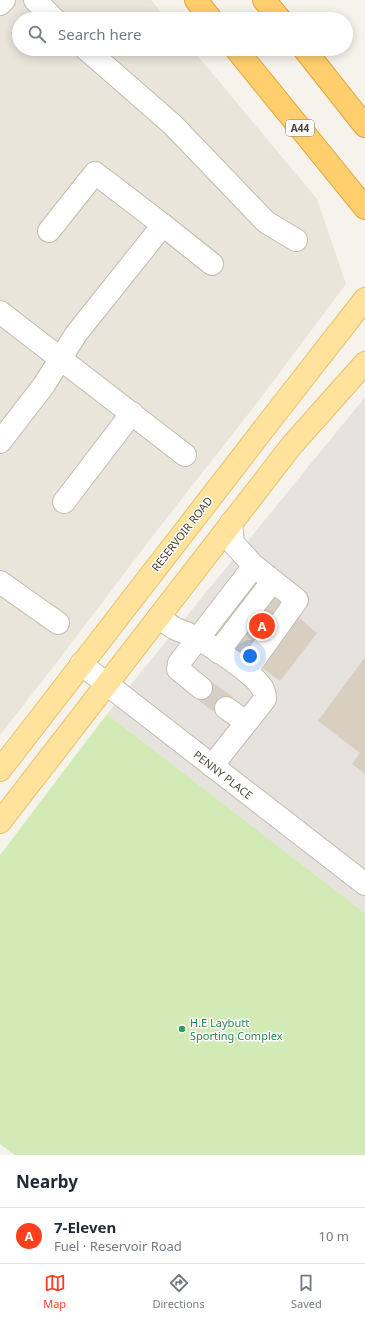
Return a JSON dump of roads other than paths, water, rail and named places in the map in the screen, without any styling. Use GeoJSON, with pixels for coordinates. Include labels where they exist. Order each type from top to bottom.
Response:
{"type":"FeatureCollection","features":[{"type":"Feature","properties":{"kind":"highway"},"geometry":{"type":"LineString","coordinates":[[196,0],[205,12]]}},
{"type":"Feature","properties":{"kind":"highway"},"geometry":{"type":"LineString","coordinates":[[264,0],[274,12]]}},
{"type":"Feature","properties":{"kind":"highway","name":"A44"},"geometry":{"type":"LineString","coordinates":[[242,56],[365,208]]}},
{"type":"Feature","properties":{"kind":"highway"},"geometry":{"type":"LineString","coordinates":[[310,56],[365,126]]}},
{"type":"Feature","properties":{"kind":"main road"},"geometry":{"type":"LineString","coordinates":[[337,91],[365,107]]}},
{"type":"Feature","properties":{"kind":"main road","name":"RESERVOIR ROAD"},"geometry":{"type":"LineString","coordinates":[[0,770],[282,404],[365,299]]}},
{"type":"Feature","properties":{"kind":"main road"},"geometry":{"type":"LineString","coordinates":[[0,822],[292,445],[365,363]]}},
{"type":"Feature","properties":{"kind":"street"},"geometry":{"type":"LineString","coordinates":[[0,4],[4,0]]}},
{"type":"Feature","properties":{"kind":"street"},"geometry":{"type":"LineString","coordinates":[[35,0],[47,12]]}},
{"type":"Feature","properties":{"kind":"street"},"geometry":{"type":"LineString","coordinates":[[94,56],[173,125],[266,222],[296,240]]}},
{"type":"Feature","properties":{"kind":"street"},"geometry":{"type":"LineString","coordinates":[[49,231],[95,173],[212,264]]}},
{"type":"Feature","properties":{"kind":"street"},"geometry":{"type":"LineString","coordinates":[[0,442],[44,385],[76,334],[163,225]]}},
{"type":"Feature","properties":{"kind":"street"},"geometry":{"type":"LineString","coordinates":[[0,312],[185,455]]}},
{"type":"Feature","properties":{"kind":"street"},"geometry":{"type":"LineString","coordinates":[[64,502],[132,413]]}},
{"type":"Feature","properties":{"kind":"street"},"geometry":{"type":"LineString","coordinates":[[231,523],[233,544],[272,582],[297,600],[246,671]]}},
{"type":"Feature","properties":{"kind":"street"},"geometry":{"type":"LineString","coordinates":[[201,688],[178,669],[179,663],[254,566]]}},
{"type":"Feature","properties":{"kind":"street"},"geometry":{"type":"LineString","coordinates":[[0,582],[58,623]]}},
{"type":"Feature","properties":{"kind":"street"},"geometry":{"type":"LineString","coordinates":[[218,652],[272,582]]}},
{"type":"Feature","properties":{"kind":"street"},"geometry":{"type":"LineString","coordinates":[[158,618],[164,620],[166,624],[197,638],[246,671],[259,684],[265,695],[264,699],[212,766]]}},
{"type":"Feature","properties":{"kind":"street","name":"PENNY PLACE"},"geometry":{"type":"LineString","coordinates":[[81,664],[365,884]]}},
{"type":"Feature","properties":{"kind":"street"},"geometry":{"type":"LineString","coordinates":[[226,708],[246,722]]}},
{"type":"Feature","properties":{"kind":"tunnel"},"geometry":{"type":"LineString","coordinates":[[201,688],[226,708]]}},
{"type":"Feature","properties":{"kind":"place","name":"7-Eleven"},"geometry":{"type":"Point","coordinates":[262,626]}},
{"type":"Feature","properties":{"kind":"place","name":"H.E Laybutt Sporting Complex"},"geometry":{"type":"Point","coordinates":[182,1029]}}]}
